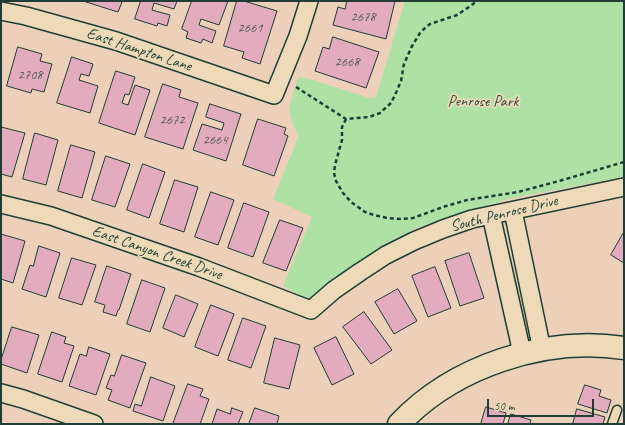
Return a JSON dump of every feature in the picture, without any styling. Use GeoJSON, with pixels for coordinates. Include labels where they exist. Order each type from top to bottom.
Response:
{"type":"FeatureCollection","features":[{"type":"Feature","properties":{"kind":"street","name":"East Hampton Lane"},"geometry":{"type":"LineString","coordinates":[[1,11],[26,16],[116,41],[274,95],[298,36],[309,1]]}},
{"type":"Feature","properties":{"kind":"street","name":"South Penrose Drive"},"geometry":{"type":"LineString","coordinates":[[311,310],[360,272],[386,255],[443,229],[472,219],[624,187]]}},
{"type":"Feature","properties":{"kind":"street","name":"East Canyon Creek Drive"},"geometry":{"type":"LineString","coordinates":[[1,204],[51,216],[184,262],[311,310]]}},
{"type":"Feature","properties":{"kind":"street"},"geometry":{"type":"LineString","coordinates":[[513,211],[532,351]]}},
{"type":"Feature","properties":{"kind":"street"},"geometry":{"type":"LineString","coordinates":[[491,215],[532,351]]}},
{"type":"Feature","properties":{"kind":"street"},"geometry":{"type":"LineString","coordinates":[[399,424],[442,387],[478,369],[496,362],[532,351],[566,346],[594,345],[624,348]]}},
{"type":"Feature","properties":{"kind":"street"},"geometry":{"type":"LineString","coordinates":[[1,393],[23,399],[94,424]]}},
{"type":"Feature","properties":{"kind":"lane"},"geometry":{"type":"LineString","coordinates":[[612,424],[617,410]]}},
{"type":"Feature","properties":{"kind":"path"},"geometry":{"type":"LineString","coordinates":[[296,87],[346,119],[369,117],[380,113],[391,103],[395,95],[401,81],[404,64],[420,33],[430,24],[456,15],[477,1]]}},
{"type":"Feature","properties":{"kind":"path"},"geometry":{"type":"LineString","coordinates":[[346,119],[342,127],[342,140],[335,165],[334,173],[336,181],[343,193],[351,202],[365,212],[387,218],[413,218],[467,200],[518,192],[624,162]]}},
{"type":"Feature","properties":{"kind":"green space","name":"Penrose Park"},"geometry":{"type":"Polygon","coordinates":[[[405,1],[624,1],[624,177],[508,199],[416,228],[308,299],[283,286],[312,217],[273,199],[299,136],[293,125],[289,108],[298,77],[313,80],[369,98],[376,97],[405,1]]]}},
{"type":"Feature","properties":{"kind":"building"},"geometry":{"type":"Polygon","coordinates":[[[141,1],[177,1],[174,9],[154,3],[152,10],[170,15],[167,26],[158,23],[157,26],[135,19],[141,1]]]}},
{"type":"Feature","properties":{"kind":"building"},"geometry":{"type":"Polygon","coordinates":[[[192,1],[228,1],[219,25],[201,19],[199,25],[216,31],[212,43],[203,39],[201,43],[186,38],[188,32],[182,29],[192,1]]]}},
{"type":"Feature","properties":{"kind":"building"},"geometry":{"type":"Polygon","coordinates":[[[237,1],[244,1],[277,11],[260,64],[242,58],[244,52],[224,46],[237,1]]]}},
{"type":"Feature","properties":{"kind":"building"},"geometry":{"type":"Polygon","coordinates":[[[347,1],[395,1],[386,39],[333,25],[338,7],[345,9],[347,1]]]}},
{"type":"Feature","properties":{"kind":"building"},"geometry":{"type":"Polygon","coordinates":[[[86,2],[122,2],[118,12],[86,2]]]}},
{"type":"Feature","properties":{"kind":"building"},"geometry":{"type":"Polygon","coordinates":[[[333,37],[379,52],[366,88],[315,71],[323,47],[329,49],[333,37]]]}},
{"type":"Feature","properties":{"kind":"building"},"geometry":{"type":"Polygon","coordinates":[[[18,47],[42,54],[40,61],[52,64],[44,92],[32,89],[31,93],[7,86],[18,47]]]}},
{"type":"Feature","properties":{"kind":"building"},"geometry":{"type":"Polygon","coordinates":[[[72,57],[93,64],[89,76],[81,74],[79,80],[98,86],[90,113],[57,103],[72,57]]]}},
{"type":"Feature","properties":{"kind":"building"},"geometry":{"type":"Polygon","coordinates":[[[116,71],[135,77],[129,95],[125,94],[122,103],[128,105],[135,85],[150,90],[135,135],[99,123],[116,71]]]}},
{"type":"Feature","properties":{"kind":"building"},"geometry":{"type":"Polygon","coordinates":[[[163,84],[181,90],[179,97],[198,103],[183,149],[145,137],[163,84]]]}},
{"type":"Feature","properties":{"kind":"building"},"geometry":{"type":"Polygon","coordinates":[[[210,104],[241,114],[226,161],[193,150],[202,124],[222,130],[224,123],[206,117],[210,104]]]}},
{"type":"Feature","properties":{"kind":"building"},"geometry":{"type":"Polygon","coordinates":[[[258,119],[286,128],[284,134],[288,136],[274,176],[243,165],[258,119]]]}},
{"type":"Feature","properties":{"kind":"building"},"geometry":{"type":"Polygon","coordinates":[[[1,127],[25,133],[12,177],[1,174],[1,127]]]}},
{"type":"Feature","properties":{"kind":"building"},"geometry":{"type":"Polygon","coordinates":[[[35,133],[58,140],[46,185],[23,179],[35,133]]]}},
{"type":"Feature","properties":{"kind":"building"},"geometry":{"type":"Polygon","coordinates":[[[71,145],[95,152],[82,198],[58,191],[71,145]]]}},
{"type":"Feature","properties":{"kind":"building"},"geometry":{"type":"Polygon","coordinates":[[[106,156],[130,164],[115,207],[92,200],[106,156]]]}},
{"type":"Feature","properties":{"kind":"building"},"geometry":{"type":"Polygon","coordinates":[[[143,164],[165,172],[149,218],[127,210],[143,164]]]}},
{"type":"Feature","properties":{"kind":"building"},"geometry":{"type":"Polygon","coordinates":[[[175,180],[198,187],[184,232],[160,224],[175,180]]]}},
{"type":"Feature","properties":{"kind":"building"},"geometry":{"type":"Polygon","coordinates":[[[211,192],[234,200],[218,245],[195,237],[211,192]]]}},
{"type":"Feature","properties":{"kind":"building"},"geometry":{"type":"Polygon","coordinates":[[[244,203],[269,212],[253,257],[228,248],[244,203]]]}},
{"type":"Feature","properties":{"kind":"building"},"geometry":{"type":"Polygon","coordinates":[[[280,220],[303,228],[286,271],[263,263],[280,220]]]}},
{"type":"Feature","properties":{"kind":"building"},"geometry":{"type":"Polygon","coordinates":[[[624,232],[624,263],[611,255],[624,232]]]}},
{"type":"Feature","properties":{"kind":"building"},"geometry":{"type":"Polygon","coordinates":[[[1,234],[25,241],[13,283],[1,279],[1,234]]]}},
{"type":"Feature","properties":{"kind":"building"},"geometry":{"type":"Polygon","coordinates":[[[39,246],[60,253],[46,297],[22,289],[30,265],[33,266],[39,246]]]}},
{"type":"Feature","properties":{"kind":"building"},"geometry":{"type":"Polygon","coordinates":[[[469,253],[484,298],[460,306],[445,261],[469,253]]]}},
{"type":"Feature","properties":{"kind":"building"},"geometry":{"type":"Polygon","coordinates":[[[72,258],[96,265],[82,305],[59,298],[72,258]]]}},
{"type":"Feature","properties":{"kind":"building"},"geometry":{"type":"Polygon","coordinates":[[[107,266],[131,274],[116,316],[103,312],[105,305],[95,302],[107,266]]]}},
{"type":"Feature","properties":{"kind":"building"},"geometry":{"type":"Polygon","coordinates":[[[435,267],[451,308],[428,317],[412,276],[435,267]]]}},
{"type":"Feature","properties":{"kind":"building"},"geometry":{"type":"Polygon","coordinates":[[[142,280],[165,288],[150,332],[127,324],[142,280]]]}},
{"type":"Feature","properties":{"kind":"building"},"geometry":{"type":"Polygon","coordinates":[[[398,289],[417,321],[394,334],[375,302],[398,289]]]}},
{"type":"Feature","properties":{"kind":"building"},"geometry":{"type":"Polygon","coordinates":[[[176,295],[198,304],[184,337],[163,328],[176,295]]]}},
{"type":"Feature","properties":{"kind":"building"},"geometry":{"type":"Polygon","coordinates":[[[211,305],[234,314],[218,356],[195,347],[211,305]]]}},
{"type":"Feature","properties":{"kind":"building"},"geometry":{"type":"Polygon","coordinates":[[[364,312],[392,350],[371,364],[343,327],[364,312]]]}},
{"type":"Feature","properties":{"kind":"building"},"geometry":{"type":"Polygon","coordinates":[[[243,318],[266,326],[251,368],[228,360],[243,318]]]}},
{"type":"Feature","properties":{"kind":"building"},"geometry":{"type":"Polygon","coordinates":[[[12,327],[39,335],[27,373],[1,364],[12,327]]]}},
{"type":"Feature","properties":{"kind":"building"},"geometry":{"type":"Polygon","coordinates":[[[52,332],[66,337],[64,343],[74,346],[62,382],[38,374],[52,332]]]}},
{"type":"Feature","properties":{"kind":"building"},"geometry":{"type":"Polygon","coordinates":[[[336,337],[354,374],[332,385],[314,348],[336,337]]]}},
{"type":"Feature","properties":{"kind":"building"},"geometry":{"type":"Polygon","coordinates":[[[275,338],[300,345],[289,389],[264,383],[275,338]]]}},
{"type":"Feature","properties":{"kind":"building"},"geometry":{"type":"Polygon","coordinates":[[[89,347],[110,354],[96,395],[69,386],[80,354],[86,356],[89,347]]]}},
{"type":"Feature","properties":{"kind":"building"},"geometry":{"type":"Polygon","coordinates":[[[122,355],[146,363],[130,408],[108,400],[112,390],[106,388],[111,375],[114,376],[122,355]]]}},
{"type":"Feature","properties":{"kind":"building"},"geometry":{"type":"Polygon","coordinates":[[[151,377],[175,386],[163,421],[133,411],[135,404],[141,406],[151,377]]]}},
{"type":"Feature","properties":{"kind":"building"},"geometry":{"type":"Polygon","coordinates":[[[188,384],[203,389],[200,396],[209,399],[200,424],[173,424],[188,384]]]}},
{"type":"Feature","properties":{"kind":"building"},"geometry":{"type":"Polygon","coordinates":[[[585,385],[601,390],[599,396],[611,400],[607,413],[578,404],[585,385]]]}},
{"type":"Feature","properties":{"kind":"building"},"geometry":{"type":"Polygon","coordinates":[[[486,407],[506,413],[503,424],[481,424],[486,407]]]}},
{"type":"Feature","properties":{"kind":"building"},"geometry":{"type":"Polygon","coordinates":[[[232,408],[243,412],[238,424],[212,424],[217,409],[230,414],[232,408]]]}},
{"type":"Feature","properties":{"kind":"building"},"geometry":{"type":"Polygon","coordinates":[[[255,408],[279,416],[277,424],[249,424],[255,408]]]}},
{"type":"Feature","properties":{"kind":"building"},"geometry":{"type":"Polygon","coordinates":[[[577,409],[605,417],[603,424],[573,424],[577,409]]]}},
{"type":"Feature","properties":{"kind":"building"},"geometry":{"type":"Polygon","coordinates":[[[511,414],[531,420],[530,424],[508,424],[511,414]]]}}]}
